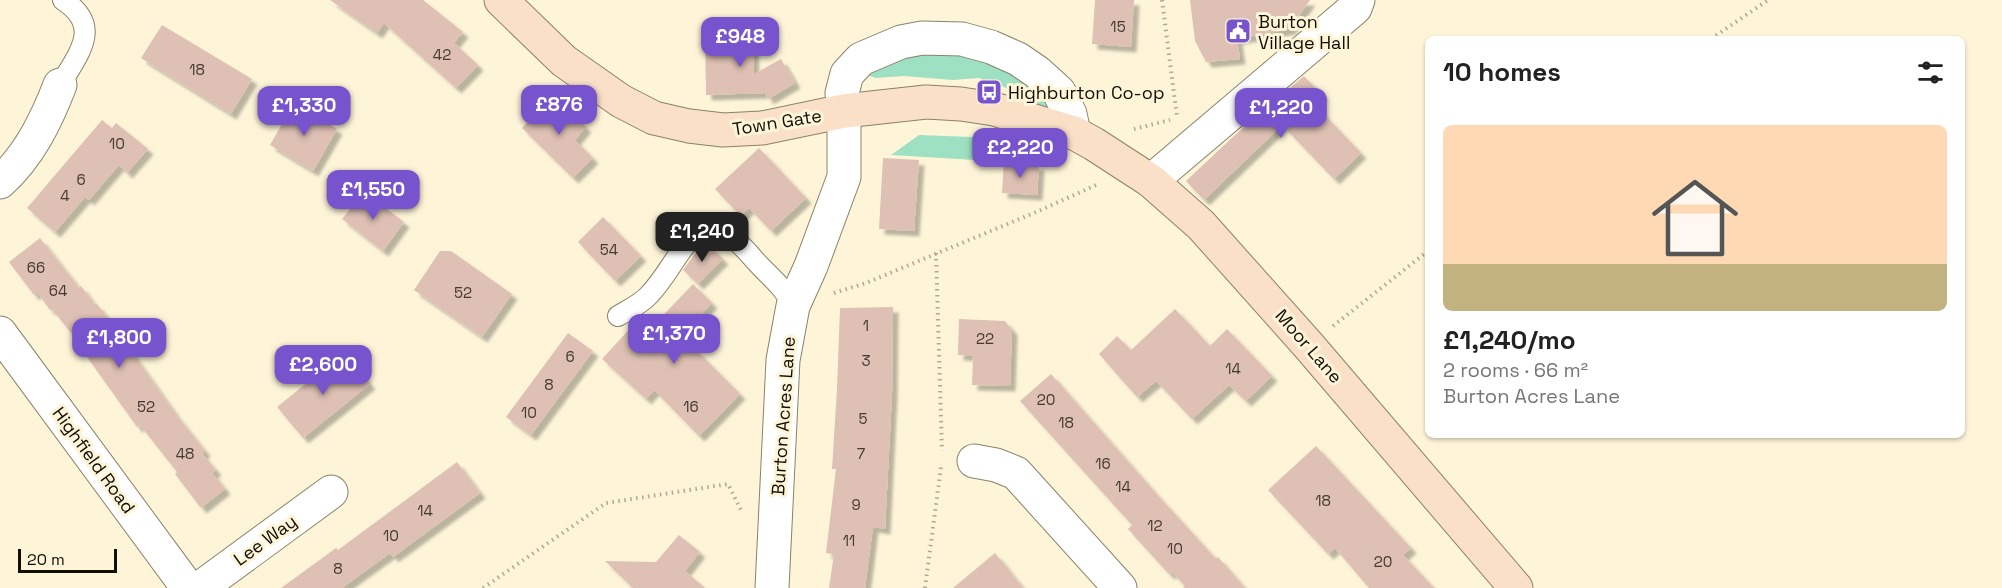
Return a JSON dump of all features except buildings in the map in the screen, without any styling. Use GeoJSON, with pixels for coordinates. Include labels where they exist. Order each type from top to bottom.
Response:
{"type":"FeatureCollection","features":[{"type":"Feature","properties":{"kind":"street","name":"Town Gate"},"geometry":{"type":"LineString","coordinates":[[501,0],[564,61],[621,101],[654,118],[689,126],[723,130],[762,128],[844,111]]}},
{"type":"Feature","properties":{"kind":"street"},"geometry":{"type":"LineString","coordinates":[[1142,175],[1355,9],[1359,0]]}},
{"type":"Feature","properties":{"kind":"street"},"geometry":{"type":"LineString","coordinates":[[844,111],[842,93],[848,74],[861,59],[901,42],[922,38],[962,39],[991,47],[1018,59],[1037,72],[1059,92],[1084,139]]}},
{"type":"Feature","properties":{"kind":"street"},"geometry":{"type":"LineString","coordinates":[[0,182],[12,172],[44,125],[60,85]]}},
{"type":"Feature","properties":{"kind":"street","name":"Moor Lane"},"geometry":{"type":"LineString","coordinates":[[844,111],[926,102],[994,109],[1084,139],[1142,175],[1201,225],[1309,346],[1516,588]]}},
{"type":"Feature","properties":{"kind":"street","name":"Burton Acres Lane"},"geometry":{"type":"LineString","coordinates":[[772,588],[783,360],[793,306],[811,266],[844,177],[844,111]]}},
{"type":"Feature","properties":{"kind":"street","name":"Highfield Road"},"geometry":{"type":"LineString","coordinates":[[0,333],[188,588]]}},
{"type":"Feature","properties":{"kind":"street"},"geometry":{"type":"LineString","coordinates":[[974,461],[996,465],[1016,473],[1120,588]]}},
{"type":"Feature","properties":{"kind":"street","name":"Lee Way"},"geometry":{"type":"LineString","coordinates":[[200,588],[331,492]]}},
{"type":"Feature","properties":{"kind":"lane"},"geometry":{"type":"LineString","coordinates":[[60,85],[85,37],[84,25],[77,9],[63,0]]}},
{"type":"Feature","properties":{"kind":"lane"},"geometry":{"type":"LineString","coordinates":[[618,316],[648,297],[687,242],[707,229],[733,238],[786,291],[793,306]]}},
{"type":"Feature","properties":{"kind":"path"},"geometry":{"type":"LineString","coordinates":[[1084,139],[1177,118],[1162,0]]}},
{"type":"Feature","properties":{"kind":"path"},"geometry":{"type":"LineString","coordinates":[[1715,36],[1768,0]]}},
{"type":"Feature","properties":{"kind":"path"},"geometry":{"type":"LineString","coordinates":[[793,306],[867,283],[1041,210],[1142,175]]}},
{"type":"Feature","properties":{"kind":"path"},"geometry":{"type":"LineString","coordinates":[[925,588],[942,459],[936,253]]}},
{"type":"Feature","properties":{"kind":"path"},"geometry":{"type":"LineString","coordinates":[[1309,346],[1425,253]]}},
{"type":"Feature","properties":{"kind":"path"},"geometry":{"type":"LineString","coordinates":[[483,588],[606,503],[728,484],[746,518]]}},
{"type":"Feature","properties":{"kind":"green space"},"geometry":{"type":"Polygon","coordinates":[[[925,54],[997,58],[1062,113],[1029,104],[1001,85],[979,78],[953,80],[904,76],[876,78],[863,74],[901,56],[925,54]]]}},
{"type":"Feature","properties":{"kind":"green space"},"geometry":{"type":"Polygon","coordinates":[[[1016,133],[1051,159],[1023,156],[992,161],[891,155],[919,135],[971,137],[1016,133]]]}},
{"type":"Feature","properties":{"kind":"place","name":"Burton Village Hall"},"geometry":{"type":"Point","coordinates":[1238,31]}},
{"type":"Feature","properties":{"kind":"place","name":"Highburton Co-op"},"geometry":{"type":"Point","coordinates":[989,92]}}]}
